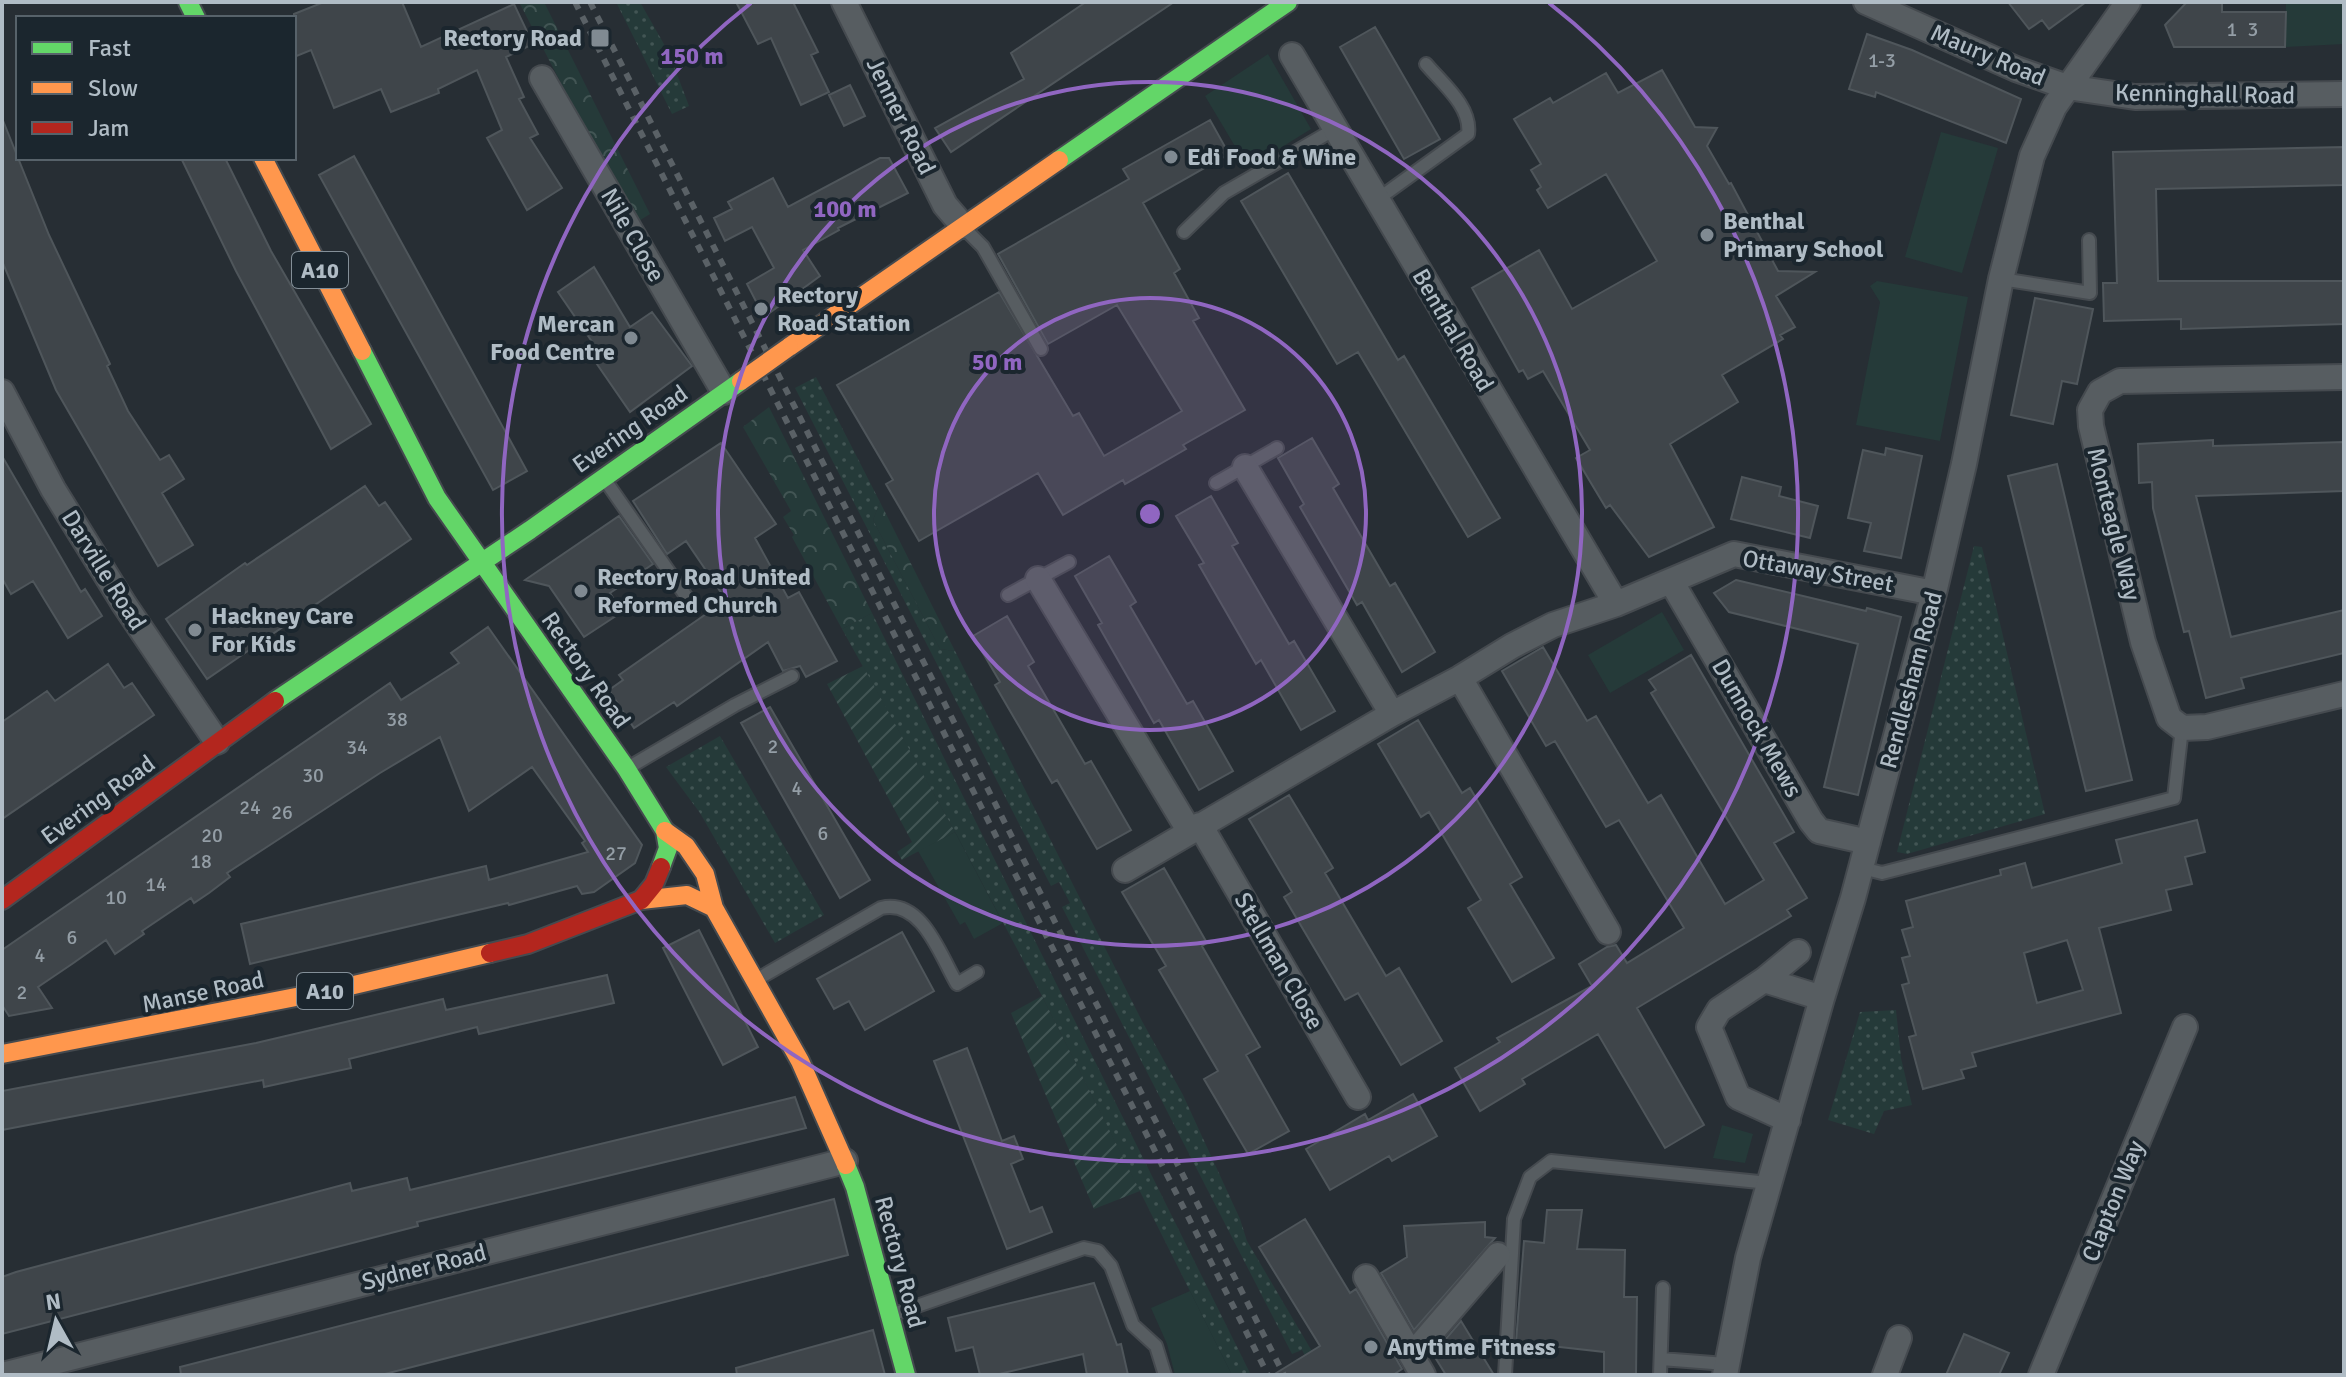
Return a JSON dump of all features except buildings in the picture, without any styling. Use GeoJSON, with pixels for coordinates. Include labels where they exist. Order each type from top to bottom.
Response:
{"type":"FeatureCollection","features":[{"type":"Feature","properties":{"kind":"main road","name":"Evering Road"},"geometry":{"type":"LineString","coordinates":[[2,900],[217,742],[481,563],[1276,5]]}},
{"type":"Feature","properties":{"kind":"main road","name":"Rectory Road"},"geometry":{"type":"LineString","coordinates":[[264,160],[437,498],[626,768],[665,831],[686,846],[705,874],[714,908],[800,1061],[845,1161],[855,1187],[906,1375]]}},
{"type":"Feature","properties":{"kind":"main road"},"geometry":{"type":"LineString","coordinates":[[641,900],[654,884],[668,848],[665,831]]}},
{"type":"Feature","properties":{"kind":"main road"},"geometry":{"type":"LineString","coordinates":[[641,900],[687,895],[714,908]]}},
{"type":"Feature","properties":{"kind":"main road","name":"Manse Road"},"geometry":{"type":"LineString","coordinates":[[2,1054],[337,989],[528,944],[641,900]]}},
{"type":"Feature","properties":{"kind":"street","name":"Jenner Road"},"geometry":{"type":"LineString","coordinates":[[844,2],[945,205],[963,226]]}},
{"type":"Feature","properties":{"kind":"street","name":"Maury Road"},"geometry":{"type":"LineString","coordinates":[[1866,2],[2016,69],[2067,87]]}},
{"type":"Feature","properties":{"kind":"street","name":"Rendlesham Road"},"geometry":{"type":"LineString","coordinates":[[1725,1369],[1748,1258],[1862,868],[1934,593],[1964,464],[2001,279],[2032,156],[2047,119],[2128,2]]}},
{"type":"Feature","properties":{"kind":"street","name":"Benthal Road"},"geometry":{"type":"LineString","coordinates":[[1292,55],[1616,604]]}},
{"type":"Feature","properties":{"kind":"street","name":"Nile Close"},"geometry":{"type":"LineString","coordinates":[[542,78],[732,387]]}},
{"type":"Feature","properties":{"kind":"street","name":"Kenninghall Road"},"geometry":{"type":"LineString","coordinates":[[2067,87],[2135,97],[2344,94]]}},
{"type":"Feature","properties":{"kind":"street","name":"Monteagle Way"},"geometry":{"type":"LineString","coordinates":[[2182,728],[2169,718],[2164,709],[2143,642],[2095,444],[2090,410],[2100,392],[2120,381],[2344,377]]}},
{"type":"Feature","properties":{"kind":"street","name":"Darville Road"},"geometry":{"type":"LineString","coordinates":[[2,392],[53,489],[124,604],[217,742]]}},
{"type":"Feature","properties":{"kind":"street"},"geometry":{"type":"LineString","coordinates":[[1245,467],[1392,714]]}},
{"type":"Feature","properties":{"kind":"street","name":"Ottaway Street"},"geometry":{"type":"LineString","coordinates":[[1616,604],[1734,554],[1934,593]]}},
{"type":"Feature","properties":{"kind":"street","name":"Stellman Close"},"geometry":{"type":"LineString","coordinates":[[1038,579],[1195,828],[1358,1097]]}},
{"type":"Feature","properties":{"kind":"street","name":"Dunnock Mews"},"geometry":{"type":"LineString","coordinates":[[1671,581],[1811,821],[1819,831],[1868,842]]}},
{"type":"Feature","properties":{"kind":"street"},"geometry":{"type":"LineString","coordinates":[[1125,870],[1512,646],[1553,625],[1616,604]]}},
{"type":"Feature","properties":{"kind":"street"},"geometry":{"type":"LineString","coordinates":[[1460,678],[1608,932]]}},
{"type":"Feature","properties":{"kind":"street"},"geometry":{"type":"LineString","coordinates":[[2182,728],[2207,727],[2344,694]]}},
{"type":"Feature","properties":{"kind":"street"},"geometry":{"type":"LineString","coordinates":[[1788,1120],[1738,1097],[1709,1027],[1719,1010],[1764,980],[1798,952]]}},
{"type":"Feature","properties":{"kind":"street"},"geometry":{"type":"LineString","coordinates":[[1764,980],[1822,998]]}},
{"type":"Feature","properties":{"kind":"street","name":"Clapton Way"},"geometry":{"type":"LineString","coordinates":[[2041,1375],[2185,1027]]}},
{"type":"Feature","properties":{"kind":"street","name":"Sydner Road"},"geometry":{"type":"LineString","coordinates":[[3,1375],[845,1161]]}},
{"type":"Feature","properties":{"kind":"street"},"geometry":{"type":"LineString","coordinates":[[1366,1277],[1418,1365],[1498,1255]]}},
{"type":"Feature","properties":{"kind":"street"},"geometry":{"type":"LineString","coordinates":[[1885,1375],[1899,1338]]}},
{"type":"Feature","properties":{"kind":"lane"},"geometry":{"type":"LineString","coordinates":[[1378,199],[1468,134],[1469,124],[1462,106],[1426,64]]}},
{"type":"Feature","properties":{"kind":"lane"},"geometry":{"type":"LineString","coordinates":[[1184,232],[1224,193],[1335,129]]}},
{"type":"Feature","properties":{"kind":"lane"},"geometry":{"type":"LineString","coordinates":[[963,226],[983,247],[1041,349]]}},
{"type":"Feature","properties":{"kind":"lane"},"geometry":{"type":"LineString","coordinates":[[2001,279],[2090,293],[2089,240]]}},
{"type":"Feature","properties":{"kind":"lane"},"geometry":{"type":"LineString","coordinates":[[1216,483],[1277,448]]}},
{"type":"Feature","properties":{"kind":"lane"},"geometry":{"type":"LineString","coordinates":[[603,477],[688,599]]}},
{"type":"Feature","properties":{"kind":"lane"},"geometry":{"type":"LineString","coordinates":[[1008,595],[1069,562]]}},
{"type":"Feature","properties":{"kind":"lane"},"geometry":{"type":"LineString","coordinates":[[626,768],[792,676]]}},
{"type":"Feature","properties":{"kind":"lane"},"geometry":{"type":"LineString","coordinates":[[1862,868],[1882,873],[2174,798],[2182,728]]}},
{"type":"Feature","properties":{"kind":"lane"},"geometry":{"type":"LineString","coordinates":[[756,980],[881,908],[890,906],[904,908],[920,920],[957,984],[977,972]]}},
{"type":"Feature","properties":{"kind":"lane"},"geometry":{"type":"LineString","coordinates":[[1505,1375],[1514,1219],[1530,1177],[1551,1161],[1769,1183]]}},
{"type":"Feature","properties":{"kind":"lane"},"geometry":{"type":"LineString","coordinates":[[891,1316],[1084,1248],[1098,1251],[1111,1266],[1133,1325],[1156,1346],[1165,1375]]}},
{"type":"Feature","properties":{"kind":"lane"},"geometry":{"type":"LineString","coordinates":[[1660,1375],[1663,1288]]}},
{"type":"Feature","properties":{"kind":"lane"},"geometry":{"type":"LineString","coordinates":[[1661,1359],[1725,1369]]}},
{"type":"Feature","properties":{"kind":"green space"},"geometry":{"type":"Polygon","coordinates":[[[519,2],[544,2],[650,214],[637,222],[591,141],[519,2]]]}},
{"type":"Feature","properties":{"kind":"green space"},"geometry":{"type":"Polygon","coordinates":[[[616,2],[640,2],[669,53],[689,106],[672,114],[616,2]]]}},
{"type":"Feature","properties":{"kind":"green space"},"geometry":{"type":"Polygon","coordinates":[[[2286,2],[2344,2],[2344,44],[2285,47],[2286,2]]]}},
{"type":"Feature","properties":{"kind":"green space"},"geometry":{"type":"Polygon","coordinates":[[[1268,54],[1311,129],[1248,168],[1205,96],[1268,54]]]}},
{"type":"Feature","properties":{"kind":"green space"},"geometry":{"type":"Polygon","coordinates":[[[1941,132],[1998,148],[1962,273],[1905,257],[1941,132]]]}},
{"type":"Feature","properties":{"kind":"green space"},"geometry":{"type":"Polygon","coordinates":[[[1877,281],[1968,297],[1940,441],[1856,425],[1880,302],[1870,286],[1877,281]]]}},
{"type":"Feature","properties":{"kind":"green space"},"geometry":{"type":"Polygon","coordinates":[[[816,377],[880,502],[873,520],[940,649],[955,651],[1142,1021],[1183,1095],[1240,1219],[1247,1241],[1326,1375],[1315,1375],[1302,1350],[1292,1354],[1062,907],[1070,903],[1059,882],[1051,886],[795,388],[816,377]]]}},
{"type":"Feature","properties":{"kind":"green space"},"geometry":{"type":"Polygon","coordinates":[[[769,407],[872,613],[842,629],[783,517],[791,511],[743,427],[769,407]]]}},
{"type":"Feature","properties":{"kind":"green space"},"geometry":{"type":"Polygon","coordinates":[[[880,502],[955,651],[940,649],[873,520],[880,502]]]}},
{"type":"Feature","properties":{"kind":"green space"},"geometry":{"type":"Polygon","coordinates":[[[1974,546],[1982,547],[2045,814],[1907,854],[1897,852],[1974,546]]]}},
{"type":"Feature","properties":{"kind":"green space"},"geometry":{"type":"Polygon","coordinates":[[[1662,612],[1684,650],[1610,693],[1588,655],[1662,612]]]}},
{"type":"Feature","properties":{"kind":"green space"},"geometry":{"type":"Polygon","coordinates":[[[872,613],[1251,1375],[1232,1375],[1042,996],[842,629],[872,613]]]}},
{"type":"Feature","properties":{"kind":"green space"},"geometry":{"type":"Polygon","coordinates":[[[863,666],[955,832],[902,860],[897,852],[912,842],[827,684],[863,666]]]}},
{"type":"Feature","properties":{"kind":"green space"},"geometry":{"type":"Polygon","coordinates":[[[720,736],[824,915],[775,943],[700,813],[666,767],[720,736]]]}},
{"type":"Feature","properties":{"kind":"green space"},"geometry":{"type":"Polygon","coordinates":[[[955,832],[1003,923],[974,939],[965,922],[960,925],[918,851],[955,832]]]}},
{"type":"Feature","properties":{"kind":"green space"},"geometry":{"type":"Polygon","coordinates":[[[1042,996],[1140,1191],[1094,1209],[1011,1013],[1042,996]]]}},
{"type":"Feature","properties":{"kind":"green space"},"geometry":{"type":"Polygon","coordinates":[[[1896,1010],[1901,1058],[1912,1105],[1884,1111],[1874,1134],[1828,1120],[1860,1012],[1896,1010]]]}},
{"type":"Feature","properties":{"kind":"green space"},"geometry":{"type":"Polygon","coordinates":[[[1722,1125],[1753,1134],[1745,1163],[1713,1158],[1722,1125]]]}},
{"type":"Feature","properties":{"kind":"green space"},"geometry":{"type":"Polygon","coordinates":[[[1190,1291],[1232,1375],[1175,1375],[1167,1344],[1151,1308],[1190,1291]]]}},
{"type":"Feature","properties":{"kind":"railway"},"geometry":{"type":"LineString","coordinates":[[575,2],[1268,1375]]}},
{"type":"Feature","properties":{"kind":"railway"},"geometry":{"type":"LineString","coordinates":[[590,2],[1284,1375]]}},
{"type":"Feature","properties":{"kind":"traffic: fast"},"geometry":{"type":"LineString","coordinates":[[188,2],[195,16]]}},
{"type":"Feature","properties":{"kind":"traffic: fast"},"geometry":{"type":"LineString","coordinates":[[1059,160],[1288,2]]}},
{"type":"Feature","properties":{"kind":"traffic: fast"},"geometry":{"type":"LineString","coordinates":[[362,351],[437,498],[626,768],[665,831],[668,848],[661,867]]}},
{"type":"Feature","properties":{"kind":"traffic: fast"},"geometry":{"type":"LineString","coordinates":[[275,701],[530,530],[741,381]]}},
{"type":"Feature","properties":{"kind":"traffic: fast"},"geometry":{"type":"LineString","coordinates":[[846,1165],[855,1187],[906,1375]]}},
{"type":"Feature","properties":{"kind":"traffic: slow"},"geometry":{"type":"LineString","coordinates":[[264,160],[362,351]]}},
{"type":"Feature","properties":{"kind":"traffic: slow"},"geometry":{"type":"LineString","coordinates":[[789,347],[1059,160]]}},
{"type":"Feature","properties":{"kind":"traffic: slow"},"geometry":{"type":"LineString","coordinates":[[741,381],[789,347]]}},
{"type":"Feature","properties":{"kind":"traffic: slow"},"geometry":{"type":"LineString","coordinates":[[665,831],[686,846],[705,874],[714,908],[800,1061],[846,1165]]}},
{"type":"Feature","properties":{"kind":"traffic: slow"},"geometry":{"type":"LineString","coordinates":[[641,900],[687,895],[714,908]]}},
{"type":"Feature","properties":{"kind":"traffic: slow"},"geometry":{"type":"LineString","coordinates":[[2,1054],[337,989],[490,953]]}},
{"type":"Feature","properties":{"kind":"traffic: jam"},"geometry":{"type":"LineString","coordinates":[[2,900],[275,701]]}},
{"type":"Feature","properties":{"kind":"traffic: jam"},"geometry":{"type":"LineString","coordinates":[[490,953],[528,944],[641,900],[654,884],[661,867]]}},
{"type":"Feature","properties":{"kind":"place","name":"Rectory Road"},"geometry":{"type":"Point","coordinates":[600,38]}},
{"type":"Feature","properties":{"kind":"place","name":"Edi Food & Wine"},"geometry":{"type":"Point","coordinates":[1171,157]}},
{"type":"Feature","properties":{"kind":"place","name":"Benthal Primary School"},"geometry":{"type":"Point","coordinates":[1707,235]}},
{"type":"Feature","properties":{"kind":"place","name":"Rectory Road Station"},"geometry":{"type":"Point","coordinates":[761,309]}},
{"type":"Feature","properties":{"kind":"place","name":"Mercan Food Centre"},"geometry":{"type":"Point","coordinates":[631,338]}},
{"type":"Feature","properties":{"kind":"place","name":"Rectory Road United Reformed Church"},"geometry":{"type":"Point","coordinates":[581,591]}},
{"type":"Feature","properties":{"kind":"place","name":"Hackney Care For Kids"},"geometry":{"type":"Point","coordinates":[195,630]}},
{"type":"Feature","properties":{"kind":"place","name":"Anytime Fitness"},"geometry":{"type":"Point","coordinates":[1371,1347]}}]}
